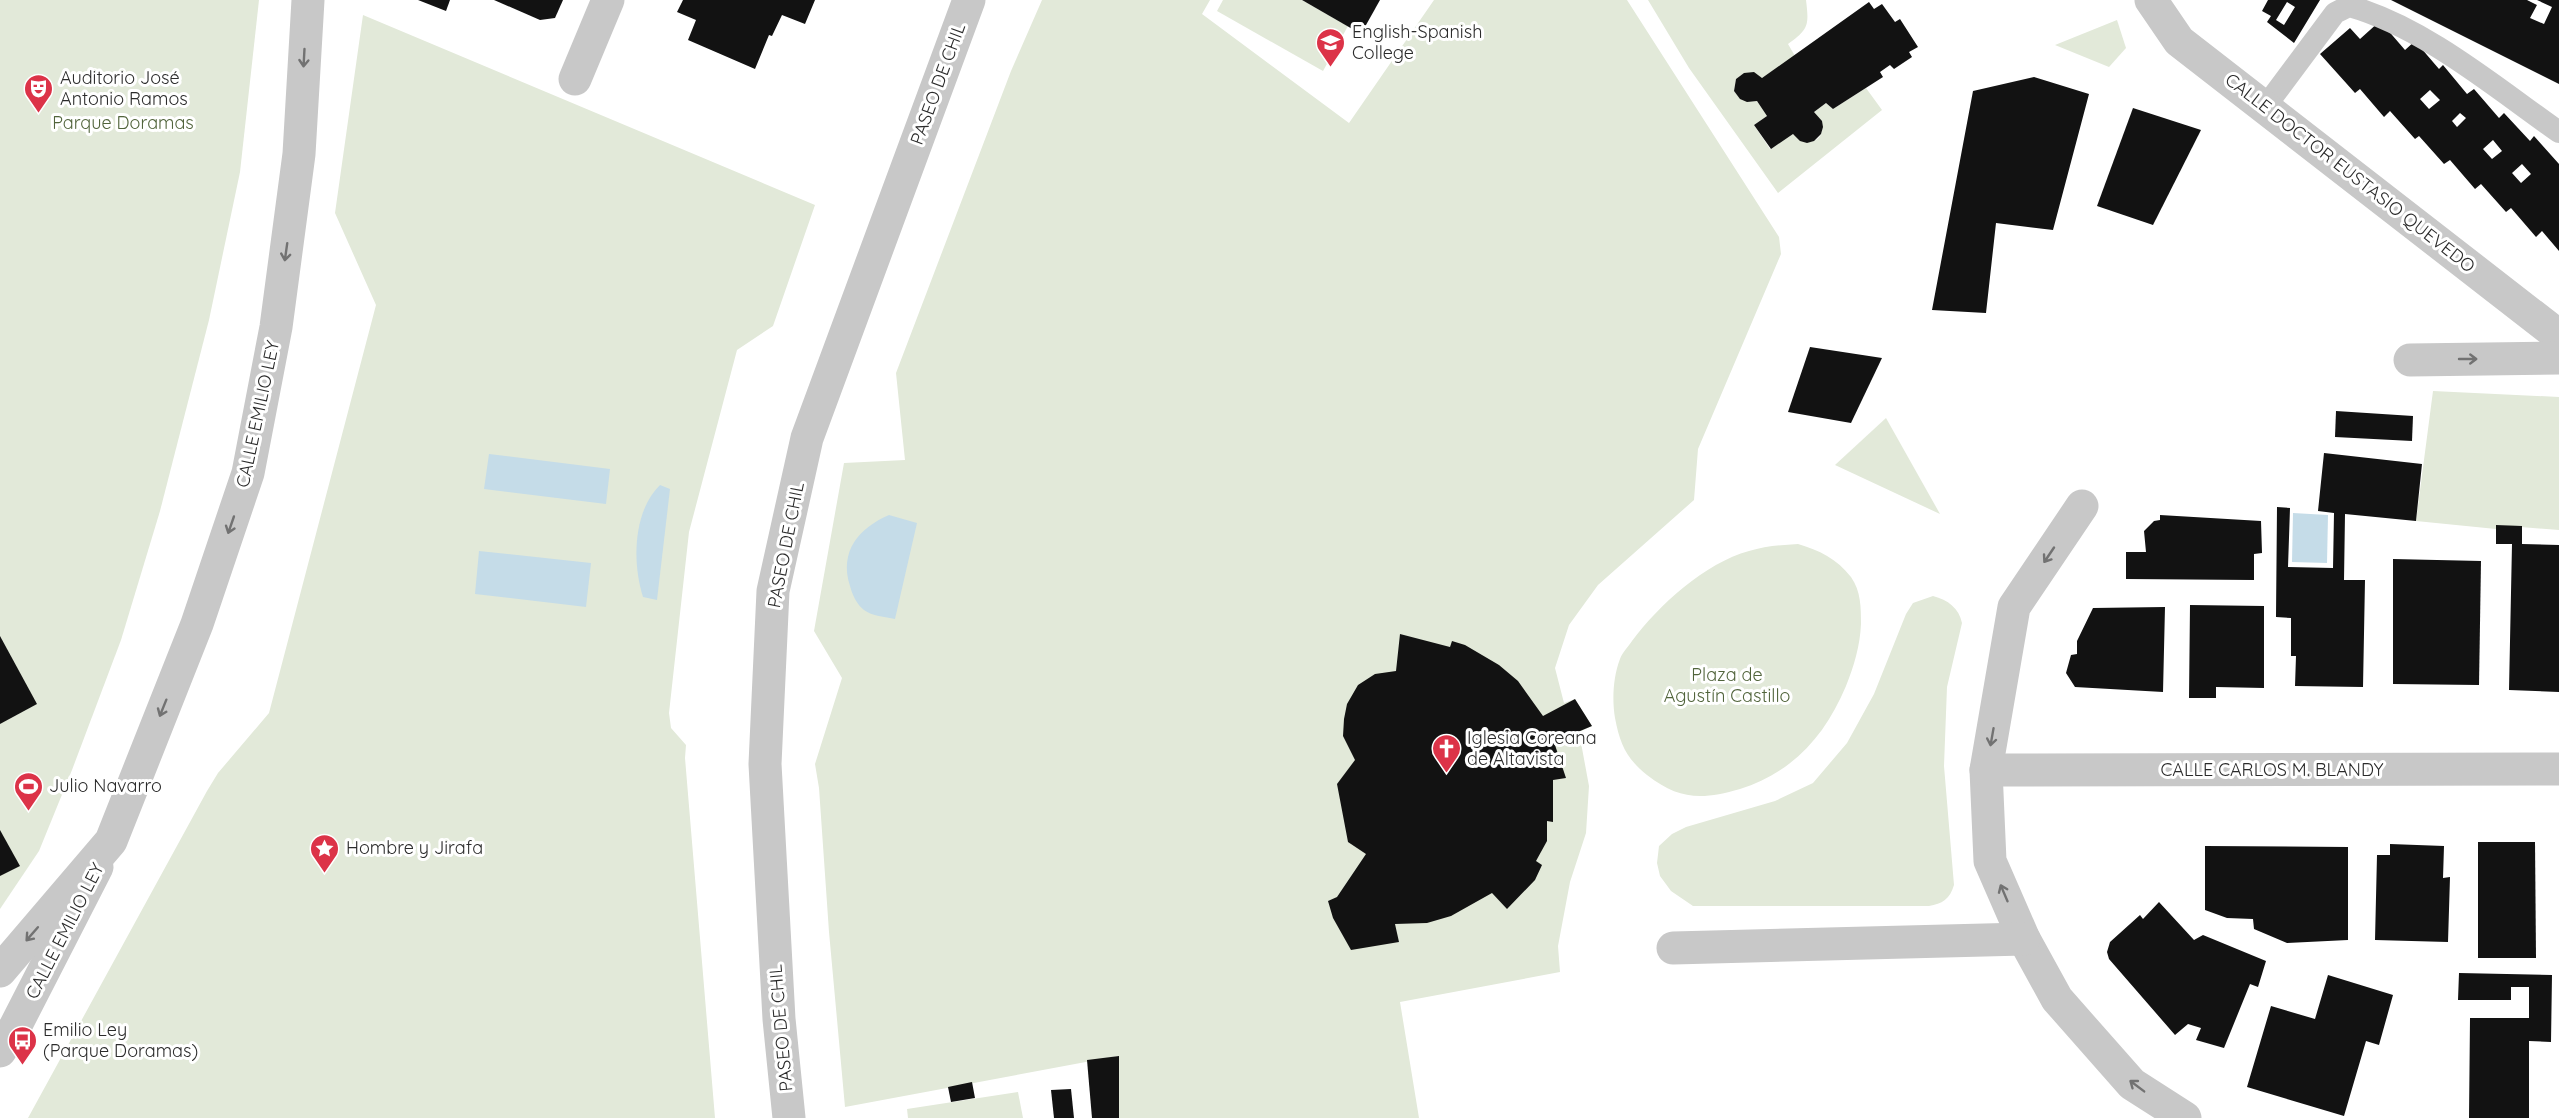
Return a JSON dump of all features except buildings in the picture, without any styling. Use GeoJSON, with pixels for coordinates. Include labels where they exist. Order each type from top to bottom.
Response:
{"type":"FeatureCollection","features":[{"type":"Feature","properties":{"kind":"street","name":"CALLE EMILIO LEY"},"geometry":{"type":"LineString","coordinates":[[0,1051],[15,1027],[111,841],[197,624],[249,472],[276,327],[299,154],[308,0]]}},
{"type":"Feature","properties":{"kind":"street"},"geometry":{"type":"LineString","coordinates":[[575,79],[608,0]]}},
{"type":"Feature","properties":{"kind":"street","name":"PASEO DE CHIL"},"geometry":{"type":"LineString","coordinates":[[789,1118],[779,1019],[765,764],[773,591],[807,438],[969,0]]}},
{"type":"Feature","properties":{"kind":"street","name":"CALLE DOCTOR EUSTASIO QUEVEDO"},"geometry":{"type":"LineString","coordinates":[[2151,0],[2179,40],[2559,336]]}},
{"type":"Feature","properties":{"kind":"street"},"geometry":{"type":"LineString","coordinates":[[2410,360],[2559,358]]}},
{"type":"Feature","properties":{"kind":"street"},"geometry":{"type":"LineString","coordinates":[[2082,506],[2014,607],[1986,770],[1990,861],[2024,939],[2057,999],[2132,1084],[2185,1118]]}},
{"type":"Feature","properties":{"kind":"street","name":"CALLE CARLOS M. BLANDY"},"geometry":{"type":"LineString","coordinates":[[1986,770],[2559,769]]}},
{"type":"Feature","properties":{"kind":"street","name":"CALLE EMILIO LEY"},"geometry":{"type":"LineString","coordinates":[[0,971],[111,841]]}},
{"type":"Feature","properties":{"kind":"street"},"geometry":{"type":"LineString","coordinates":[[1673,948],[2024,939]]}},
{"type":"Feature","properties":{"kind":"lane"},"geometry":{"type":"LineString","coordinates":[[2265,107],[2335,13],[2349,6],[2368,11],[2418,34],[2559,132]]}},
{"type":"Feature","properties":{"kind":"green space","name":"Parque Doramas"},"geometry":{"type":"Polygon","coordinates":[[[0,0],[259,0],[240,172],[209,320],[160,511],[121,640],[72,770],[39,851],[0,909],[0,0]]]}},
{"type":"Feature","properties":{"kind":"green space"},"geometry":{"type":"Polygon","coordinates":[[[1042,0],[1210,0],[1202,14],[1349,123],[1434,0],[1627,0],[1779,237],[1781,254],[1698,449],[1694,500],[1598,585],[1569,625],[1555,668],[1564,703],[1575,699],[1592,726],[1579,732],[1589,786],[1586,833],[1570,882],[1558,946],[1560,972],[1400,1002],[1419,1118],[1119,1118],[1118,1056],[845,1107],[819,788],[815,764],[842,678],[814,631],[844,463],[905,460],[896,373],[1011,71],[1042,0]]]}},
{"type":"Feature","properties":{"kind":"green space"},"geometry":{"type":"Polygon","coordinates":[[[1223,0],[1302,0],[1348,26],[1323,71],[1217,11],[1223,0]]]}},
{"type":"Feature","properties":{"kind":"green space"},"geometry":{"type":"Polygon","coordinates":[[[1648,0],[1806,0],[1806,26],[1788,44],[1795,56],[1762,78],[1749,73],[1736,79],[1734,91],[1744,100],[1757,101],[1767,116],[1754,125],[1770,149],[1793,134],[1808,142],[1814,141],[1821,133],[1822,127],[1814,112],[1826,103],[1833,109],[1866,88],[1882,110],[1778,193],[1689,68],[1648,0]]]}},
{"type":"Feature","properties":{"kind":"green space"},"geometry":{"type":"Polygon","coordinates":[[[363,15],[815,205],[773,326],[737,350],[689,532],[669,713],[671,728],[686,745],[685,758],[715,1118],[28,1118],[207,791],[218,773],[269,713],[376,305],[335,213],[363,15]]]}},
{"type":"Feature","properties":{"kind":"green space"},"geometry":{"type":"Polygon","coordinates":[[[2117,20],[2126,48],[2109,67],[2055,45],[2117,20]]]}},
{"type":"Feature","properties":{"kind":"green space"},"geometry":{"type":"Polygon","coordinates":[[[2433,391],[2559,397],[2559,530],[2496,525],[2496,529],[2416,521],[2433,391]]]}},
{"type":"Feature","properties":{"kind":"green space"},"geometry":{"type":"Polygon","coordinates":[[[1886,418],[1940,514],[1835,465],[1886,418]]]}},
{"type":"Feature","properties":{"kind":"green space","name":"Plaza de Agustín Castillo"},"geometry":{"type":"Polygon","coordinates":[[[1798,544],[1820,552],[1840,565],[1854,582],[1860,600],[1861,624],[1856,656],[1838,704],[1805,750],[1776,773],[1759,782],[1726,793],[1702,796],[1680,793],[1659,783],[1634,763],[1619,735],[1613,696],[1616,673],[1622,654],[1655,613],[1684,587],[1716,565],[1755,549],[1798,544]]]}},
{"type":"Feature","properties":{"kind":"green space"},"geometry":{"type":"Polygon","coordinates":[[[1933,596],[1952,605],[1962,623],[1947,687],[1944,766],[1954,885],[1948,897],[1938,904],[1929,906],[1693,906],[1671,891],[1660,876],[1657,863],[1659,846],[1672,834],[1686,827],[1775,801],[1813,783],[1847,743],[1874,694],[1906,614],[1913,603],[1933,596]]]}},
{"type":"Feature","properties":{"kind":"green space"},"geometry":{"type":"Polygon","coordinates":[[[1018,1092],[1023,1118],[908,1118],[907,1109],[1018,1092]]]}},
{"type":"Feature","properties":{"kind":"water"},"geometry":{"type":"Polygon","coordinates":[[[489,454],[610,469],[606,504],[484,489],[489,454]]]}},
{"type":"Feature","properties":{"kind":"water"},"geometry":{"type":"Polygon","coordinates":[[[660,485],[670,489],[657,600],[643,597],[636,553],[644,509],[660,485]]]}},
{"type":"Feature","properties":{"kind":"water"},"geometry":{"type":"Polygon","coordinates":[[[2293,513],[2328,515],[2327,563],[2292,562],[2293,513]]]}},
{"type":"Feature","properties":{"kind":"water"},"geometry":{"type":"Polygon","coordinates":[[[889,515],[917,523],[895,619],[875,615],[861,608],[852,592],[847,573],[847,562],[854,542],[878,520],[889,515]]]}},
{"type":"Feature","properties":{"kind":"water"},"geometry":{"type":"Polygon","coordinates":[[[479,551],[591,563],[586,607],[475,594],[479,551]]]}},
{"type":"Feature","properties":{"kind":"place","name":"English-Spanish College"},"geometry":{"type":"Point","coordinates":[1331,68]}},
{"type":"Feature","properties":{"kind":"place","name":"Auditorio José Antonio Ramos"},"geometry":{"type":"Point","coordinates":[39,114]}},
{"type":"Feature","properties":{"kind":"place","name":"Iglesia Coreana de Altavista"},"geometry":{"type":"Point","coordinates":[1446,774]}},
{"type":"Feature","properties":{"kind":"place","name":"Julio Navarro"},"geometry":{"type":"Point","coordinates":[28,812]}},
{"type":"Feature","properties":{"kind":"place","name":"Hombre y Jirafa"},"geometry":{"type":"Point","coordinates":[325,874]}},
{"type":"Feature","properties":{"kind":"place","name":"Emilio Ley (Parque Doramas)"},"geometry":{"type":"Point","coordinates":[22,1066]}}]}
